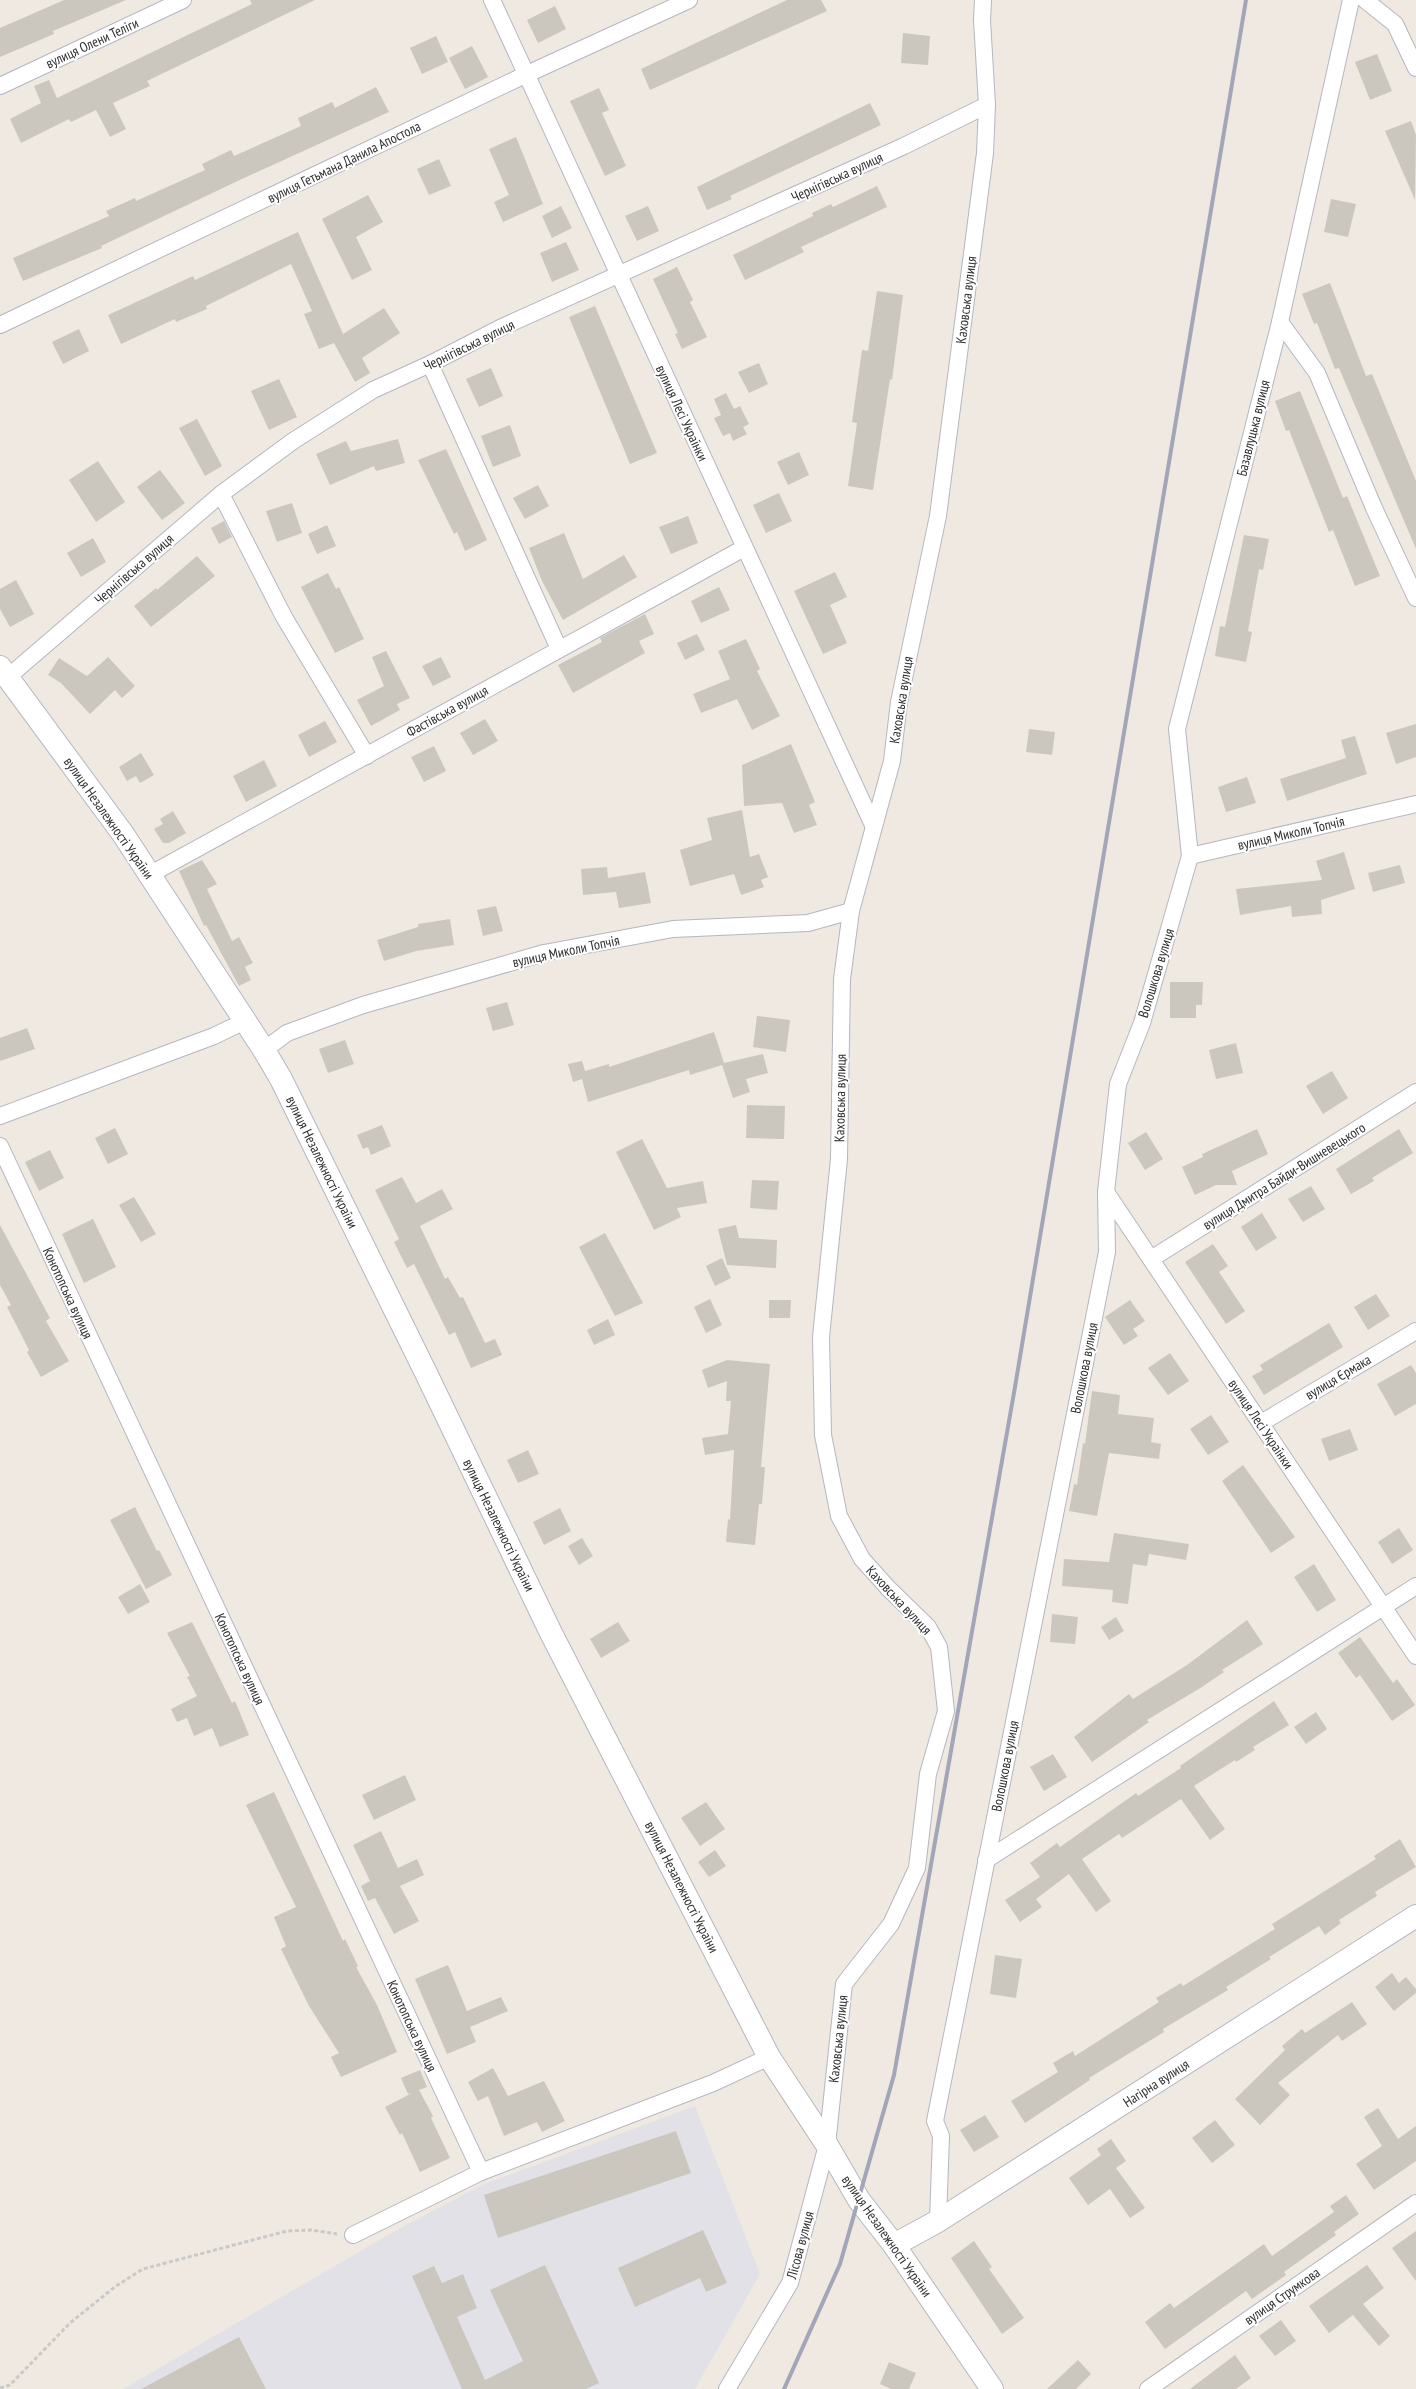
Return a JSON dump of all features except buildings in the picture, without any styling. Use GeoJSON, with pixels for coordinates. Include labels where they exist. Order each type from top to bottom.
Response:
{"type":"FeatureCollection","features":[{"type":"Feature","properties":{"kind":"street","name":"вулиця Олени Теліги"},"geometry":{"type":"LineString","coordinates":[[0,86],[183,0]]}},
{"type":"Feature","properties":{"kind":"street","name":"вулиця Лесі Українки"},"geometry":{"type":"LineString","coordinates":[[492,0],[873,825]]}},
{"type":"Feature","properties":{"kind":"street","name":"вулиця Гетьмана Данила Апостола"},"geometry":{"type":"LineString","coordinates":[[0,325],[526,75],[689,0]]}},
{"type":"Feature","properties":{"kind":"street","name":"Каховська вулиця"},"geometry":{"type":"LineString","coordinates":[[827,2145],[844,1984],[891,1924],[917,1868],[928,1774],[946,1710],[939,1647],[928,1627],[888,1588],[862,1559],[839,1516],[823,1435],[822,1337],[839,1159],[842,979],[851,911],[892,761],[899,702],[938,516],[985,153],[987,105],[982,20],[983,0]]}},
{"type":"Feature","properties":{"kind":"street","name":"Базавлуцька вулиця"},"geometry":{"type":"LineString","coordinates":[[1190,856],[1177,729],[1280,322],[1351,0]]}},
{"type":"Feature","properties":{"kind":"street"},"geometry":{"type":"LineString","coordinates":[[1365,0],[1395,24],[1416,68]]}},
{"type":"Feature","properties":{"kind":"street","name":"Чернігівська вулиця"},"geometry":{"type":"LineString","coordinates":[[4,672],[221,494],[293,441],[373,390],[430,364],[500,328],[619,277],[904,146],[987,105]]}},
{"type":"Feature","properties":{"kind":"street"},"geometry":{"type":"LineString","coordinates":[[1280,322],[1317,373],[1374,508],[1416,598]]}},
{"type":"Feature","properties":{"kind":"street"},"geometry":{"type":"LineString","coordinates":[[430,364],[559,648]]}},
{"type":"Feature","properties":{"kind":"street"},"geometry":{"type":"LineString","coordinates":[[221,494],[284,617],[367,756]]}},
{"type":"Feature","properties":{"kind":"street","name":"Фастівська вулиця"},"geometry":{"type":"LineString","coordinates":[[149,875],[744,548]]}},
{"type":"Feature","properties":{"kind":"street","name":"вулиця Незалежності України"},"geometry":{"type":"LineString","coordinates":[[4,672],[123,834],[264,1050],[426,1373],[551,1633],[769,2057],[827,2145],[859,2200],[894,2246],[992,2389]]}},
{"type":"Feature","properties":{"kind":"street","name":"вулиця Миколи Топчія"},"geometry":{"type":"LineString","coordinates":[[1190,856],[1416,804]]}},
{"type":"Feature","properties":{"kind":"street","name":"Волошкова вулиця"},"geometry":{"type":"LineString","coordinates":[[938,2222],[940,2136],[934,2121],[1107,1252],[1106,1192],[1118,1084],[1142,1023],[1190,856]]}},
{"type":"Feature","properties":{"kind":"street","name":"вулиця Миколи Топчія"},"geometry":{"type":"LineString","coordinates":[[264,1050],[287,1033],[363,1005],[544,952],[673,929],[808,923],[851,911]]}},
{"type":"Feature","properties":{"kind":"street"},"geometry":{"type":"LineString","coordinates":[[0,1116],[214,1036],[245,1021]]}},
{"type":"Feature","properties":{"kind":"street","name":"вулиця Дмитра Байди-Вишневецького"},"geometry":{"type":"LineString","coordinates":[[1151,1259],[1416,1092]]}},
{"type":"Feature","properties":{"kind":"street","name":"Конотопська вулиця"},"geometry":{"type":"LineString","coordinates":[[0,1146],[480,2172]]}},
{"type":"Feature","properties":{"kind":"street","name":"вулиця Лесі Українки"},"geometry":{"type":"LineString","coordinates":[[1106,1192],[1416,1656]]}},
{"type":"Feature","properties":{"kind":"street","name":"вулиця Єрмака"},"geometry":{"type":"LineString","coordinates":[[1261,1423],[1416,1331]]}},
{"type":"Feature","properties":{"kind":"street"},"geometry":{"type":"LineString","coordinates":[[986,1860],[1416,1586]]}},
{"type":"Feature","properties":{"kind":"street","name":"Нагірна вулиця"},"geometry":{"type":"LineString","coordinates":[[894,2246],[938,2222],[1416,1916]]}},
{"type":"Feature","properties":{"kind":"street"},"geometry":{"type":"LineString","coordinates":[[353,2235],[480,2172],[713,2083],[769,2057]]}},
{"type":"Feature","properties":{"kind":"street","name":"Лісова вулиця"},"geometry":{"type":"LineString","coordinates":[[727,2389],[790,2283],[827,2145]]}},
{"type":"Feature","properties":{"kind":"street","name":"вулиця Струмкова"},"geometry":{"type":"LineString","coordinates":[[1148,2389],[1416,2203]]}},
{"type":"Feature","properties":{"kind":"path"},"geometry":{"type":"LineString","coordinates":[[0,2388],[10,2385],[70,2323],[116,2286],[143,2270],[287,2231],[311,2230],[353,2235]]}},
{"type":"Feature","properties":{"kind":"shaded area"},"geometry":{"type":"Polygon","coordinates":[[[695,2106],[760,2274],[695,2389],[123,2389],[402,2227],[484,2184],[695,2106]]]}},
{"type":"Feature","properties":{"kind":"railway"},"geometry":{"type":"LineString","coordinates":[[784,2389],[840,2264],[894,2075],[1015,1387],[1246,0]]}}]}
